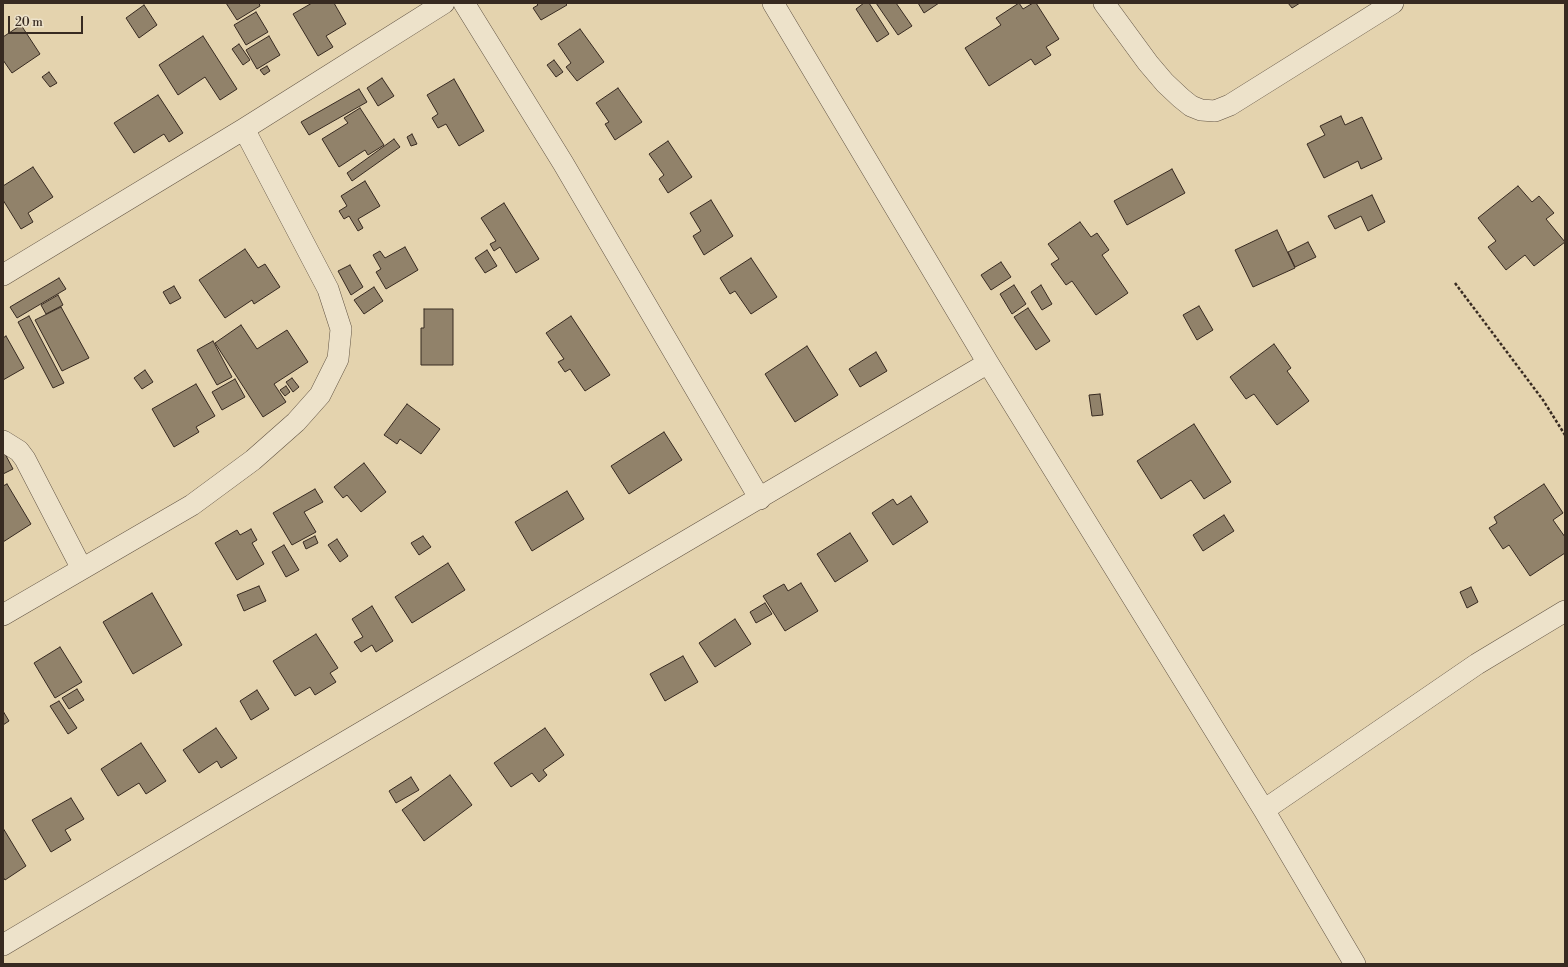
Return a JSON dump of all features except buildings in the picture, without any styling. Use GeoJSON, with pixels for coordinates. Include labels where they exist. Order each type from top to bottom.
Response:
{"type":"FeatureCollection","features":[{"type":"Feature","properties":{"kind":"street"},"geometry":{"type":"LineString","coordinates":[[3,275],[244,129],[444,3]]}},
{"type":"Feature","properties":{"kind":"street"},"geometry":{"type":"LineString","coordinates":[[464,3],[563,163],[760,499]]}},
{"type":"Feature","properties":{"kind":"street"},"geometry":{"type":"LineString","coordinates":[[773,3],[988,363],[1264,810],[1355,964]]}},
{"type":"Feature","properties":{"kind":"street"},"geometry":{"type":"LineString","coordinates":[[1104,3],[1148,63],[1165,83],[1191,106],[1201,110],[1215,111],[1230,105],[1393,3]]}},
{"type":"Feature","properties":{"kind":"street"},"geometry":{"type":"LineString","coordinates":[[3,615],[192,505],[253,460],[296,422],[320,395],[338,359],[341,329],[328,289],[244,129]]}},
{"type":"Feature","properties":{"kind":"street"},"geometry":{"type":"LineString","coordinates":[[3,945],[988,363]]}},
{"type":"Feature","properties":{"kind":"street"},"geometry":{"type":"LineString","coordinates":[[3,441],[19,451],[25,459],[82,569]]}},
{"type":"Feature","properties":{"kind":"street"},"geometry":{"type":"LineString","coordinates":[[1264,810],[1477,664],[1565,611]]}},
{"type":"Feature","properties":{"kind":"path"},"geometry":{"type":"LineString","coordinates":[[1455,283],[1543,400],[1565,435]]}}]}
